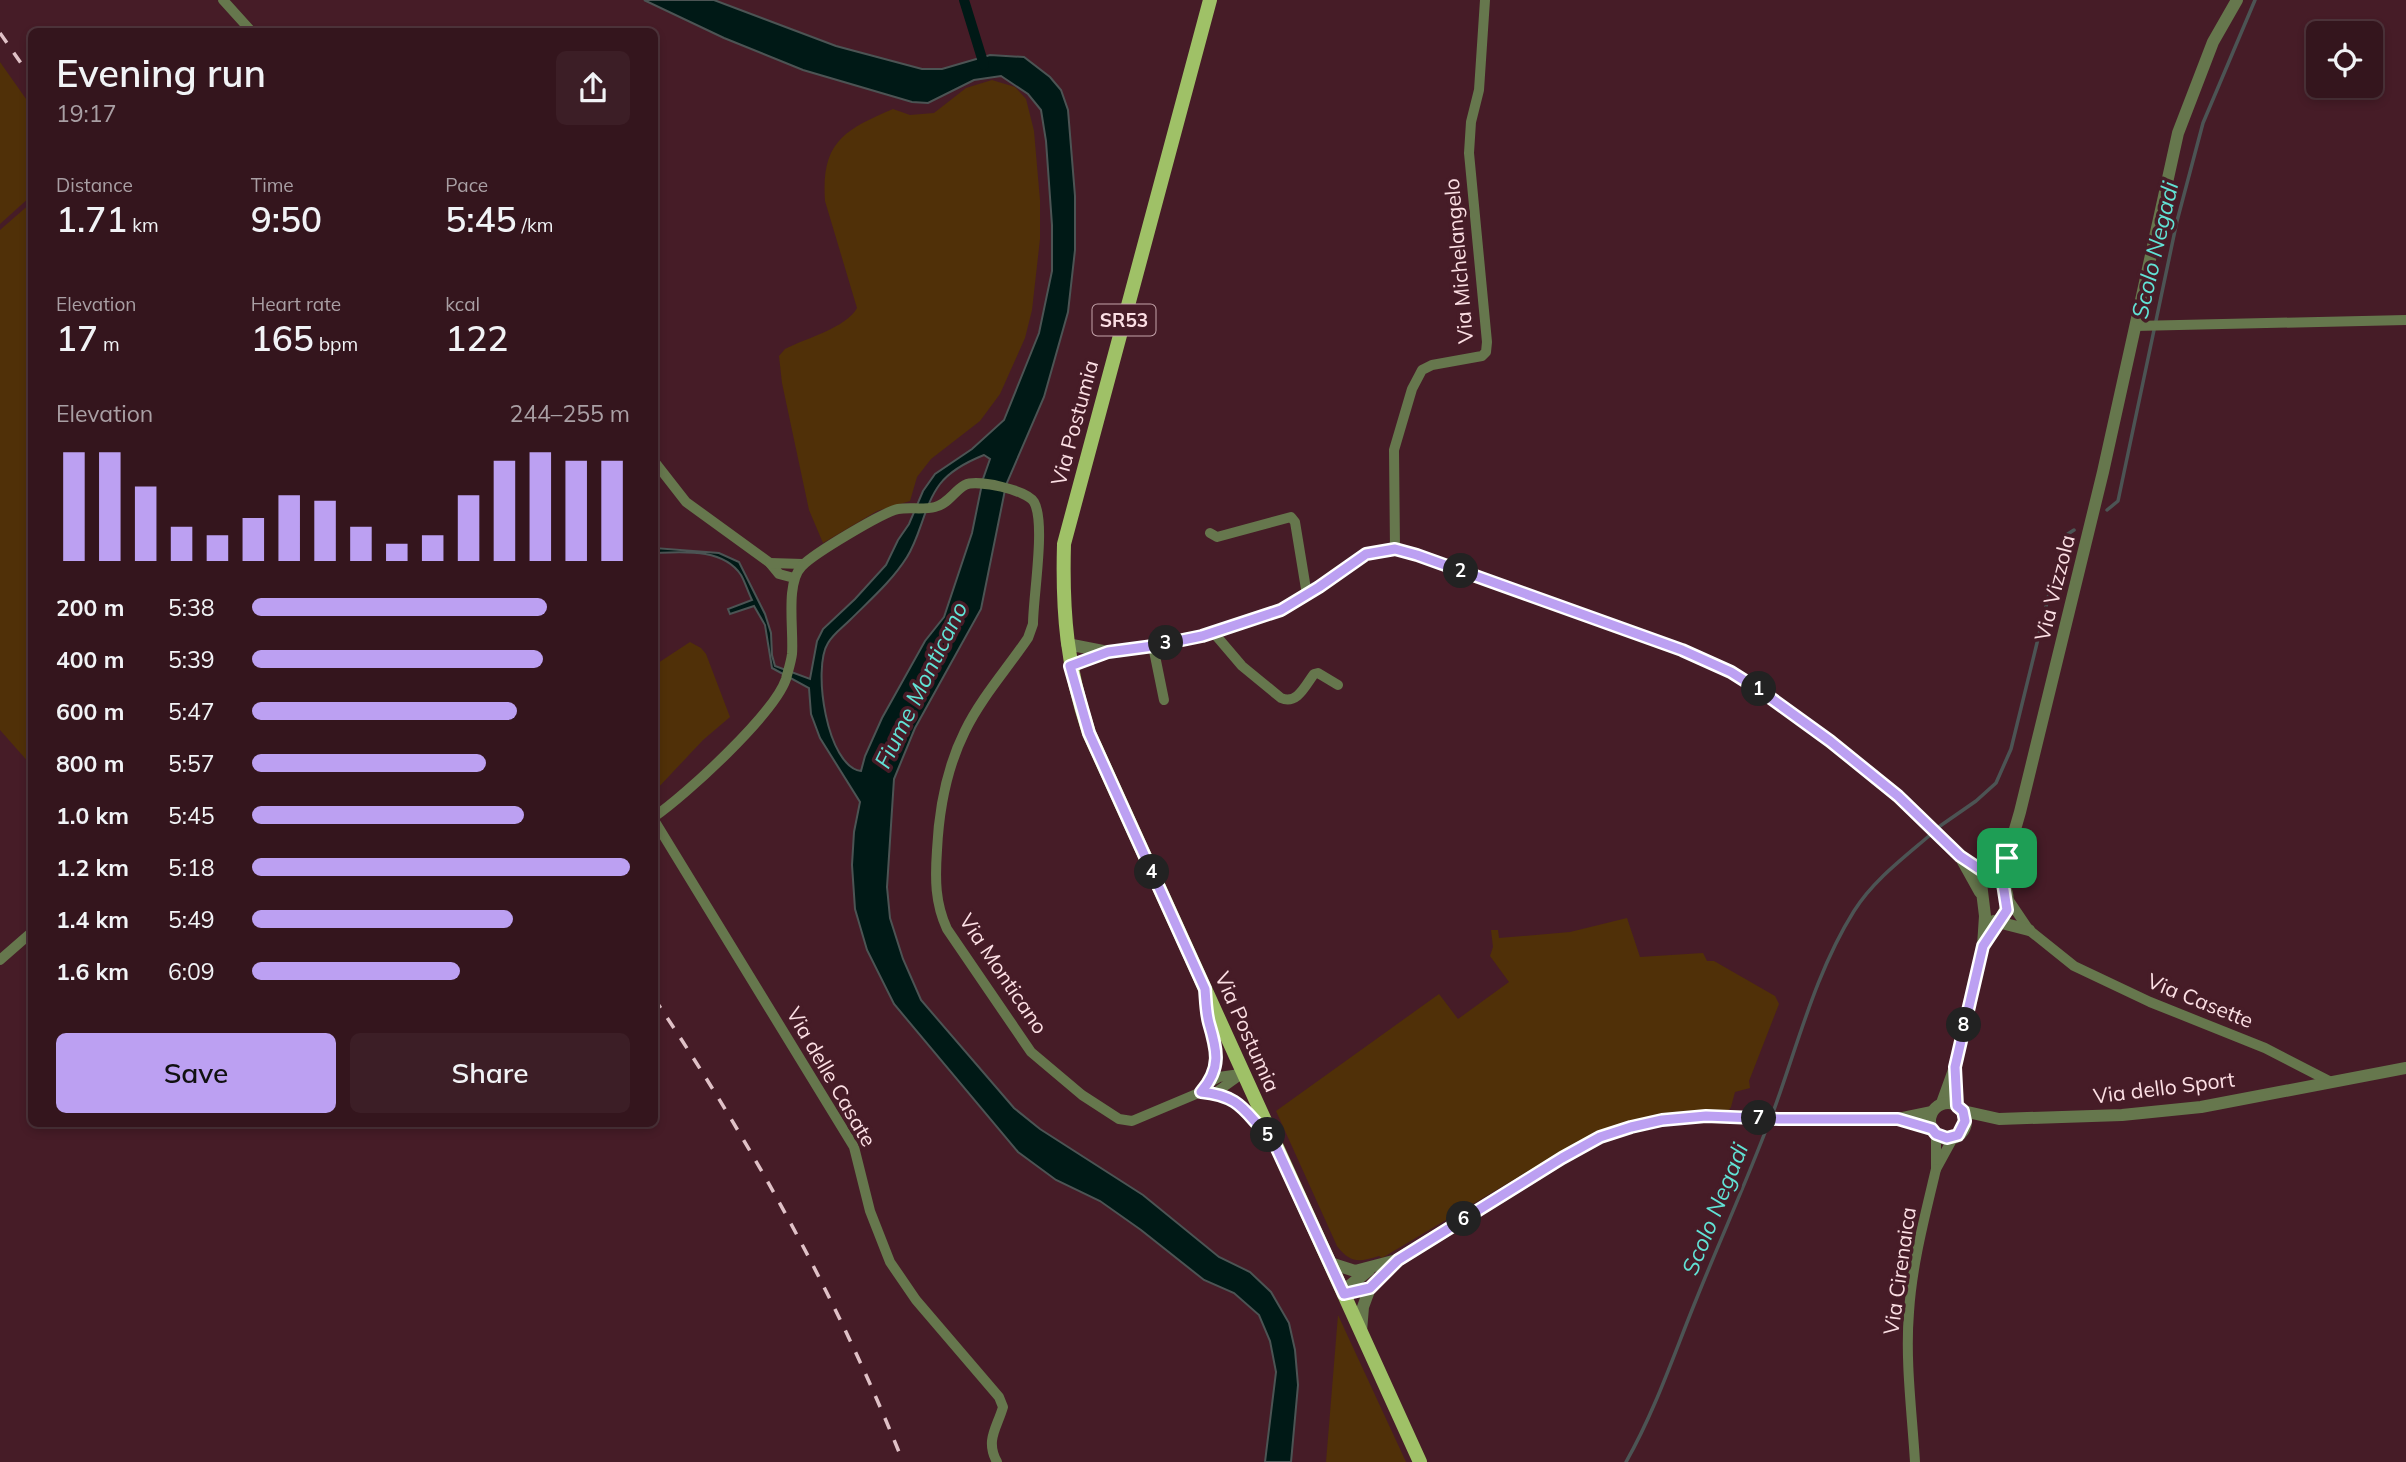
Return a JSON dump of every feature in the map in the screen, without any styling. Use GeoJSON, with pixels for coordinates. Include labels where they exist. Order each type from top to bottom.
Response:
{"type":"FeatureCollection","features":[{"type":"Feature","properties":{"kind":"main road","name":"Via Postumia"},"geometry":{"type":"LineString","coordinates":[[1210,0],[1064,544],[1062,601],[1069,656],[1089,733],[1420,1462]]}},
{"type":"Feature","properties":{"kind":"street"},"geometry":{"type":"LineString","coordinates":[[223,0],[248,28]]}},
{"type":"Feature","properties":{"kind":"street","name":"Via Michelangelo"},"geometry":{"type":"LineString","coordinates":[[1395,549],[1394,450],[1412,388],[1422,370],[1432,365],[1482,356],[1486,352],[1469,153],[1471,122],[1479,90],[1485,0]]}},
{"type":"Feature","properties":{"kind":"street","name":"Via Vizzola"},"geometry":{"type":"LineString","coordinates":[[1997,922],[2007,910],[2007,858],[2140,326],[2178,133],[2213,42],[2237,0]]}},
{"type":"Feature","properties":{"kind":"street"},"geometry":{"type":"LineString","coordinates":[[2140,326],[2406,320]]}},
{"type":"Feature","properties":{"kind":"street"},"geometry":{"type":"LineString","coordinates":[[658,466],[686,502],[770,564],[792,597]]}},
{"type":"Feature","properties":{"kind":"street","name":"Via Monticano"},"geometry":{"type":"LineString","coordinates":[[803,564],[877,518],[898,509],[943,504],[967,484],[976,482],[1022,493],[1034,502],[1039,519],[1033,624],[1028,638],[965,730],[951,764],[940,811],[936,867],[938,905],[947,929],[1031,1052],[1082,1095],[1119,1119],[1132,1121],[1201,1092],[1215,1093]]}},
{"type":"Feature","properties":{"kind":"street"},"geometry":{"type":"LineString","coordinates":[[1210,533],[1217,537],[1291,517],[1295,522],[1307,595]]}},
{"type":"Feature","properties":{"kind":"street"},"geometry":{"type":"LineString","coordinates":[[1069,656],[1153,646],[1213,632],[1281,610],[1366,554],[1395,549],[1682,650],[1731,672],[1830,741],[1925,820],[1960,856],[1980,892],[1985,916],[1983,946],[1955,1067],[1942,1103],[1932,1112],[1930,1118],[1934,1131]]}},
{"type":"Feature","properties":{"kind":"street"},"geometry":{"type":"LineString","coordinates":[[770,564],[803,564]]}},
{"type":"Feature","properties":{"kind":"street"},"geometry":{"type":"LineString","coordinates":[[658,816],[768,710],[785,681],[792,656],[794,578],[803,564]]}},
{"type":"Feature","properties":{"kind":"street"},"geometry":{"type":"LineString","coordinates":[[779,574],[794,578]]}},
{"type":"Feature","properties":{"kind":"street"},"geometry":{"type":"LineString","coordinates":[[1213,632],[1242,666],[1281,698],[1289,701],[1295,699],[1314,674],[1318,673],[1338,685]]}},
{"type":"Feature","properties":{"kind":"street"},"geometry":{"type":"LineString","coordinates":[[1153,646],[1164,700]]}},
{"type":"Feature","properties":{"kind":"street"},"geometry":{"type":"LineString","coordinates":[[1069,656],[1108,652]]}},
{"type":"Feature","properties":{"kind":"street","name":"Via delle Casate"},"geometry":{"type":"LineString","coordinates":[[658,826],[854,1147],[870,1211],[890,1262],[916,1300],[999,1396],[1003,1407],[991,1441],[991,1450],[997,1462]]}},
{"type":"Feature","properties":{"kind":"street"},"geometry":{"type":"LineString","coordinates":[[1960,856],[1989,874],[2005,890]]}},
{"type":"Feature","properties":{"kind":"street","name":"Via Vizzola"},"geometry":{"type":"LineString","coordinates":[[1989,874],[2007,858]]}},
{"type":"Feature","properties":{"kind":"street"},"geometry":{"type":"LineString","coordinates":[[1980,892],[1981,883],[1989,874]]}},
{"type":"Feature","properties":{"kind":"street","name":"Via Casette"},"geometry":{"type":"LineString","coordinates":[[2005,890],[2029,930],[2074,966],[2150,1002],[2265,1048],[2331,1082]]}},
{"type":"Feature","properties":{"kind":"street"},"geometry":{"type":"LineString","coordinates":[[1985,916],[2029,930]]}},
{"type":"Feature","properties":{"kind":"street"},"geometry":{"type":"LineString","coordinates":[[1983,946],[1997,922]]}},
{"type":"Feature","properties":{"kind":"street"},"geometry":{"type":"LineString","coordinates":[[0,960],[28,936]]}},
{"type":"Feature","properties":{"kind":"street"},"geometry":{"type":"LineString","coordinates":[[1205,989],[1208,1020],[1216,1043],[1217,1059],[1210,1082]]}},
{"type":"Feature","properties":{"kind":"street"},"geometry":{"type":"LineString","coordinates":[[1898,1119],[1947,1138],[1957,1134],[1965,1121],[1960,1109],[1955,1067]]}},
{"type":"Feature","properties":{"kind":"street"},"geometry":{"type":"LineString","coordinates":[[2331,1082],[2406,1068]]}},
{"type":"Feature","properties":{"kind":"street"},"geometry":{"type":"LineString","coordinates":[[1201,1092],[1219,1077],[1243,1073]]}},
{"type":"Feature","properties":{"kind":"street"},"geometry":{"type":"LineString","coordinates":[[1215,1093],[1243,1073]]}},
{"type":"Feature","properties":{"kind":"street","name":"Via dello Sport"},"geometry":{"type":"LineString","coordinates":[[1960,1109],[1999,1119],[2122,1115],[2201,1107],[2331,1082]]}},
{"type":"Feature","properties":{"kind":"street"},"geometry":{"type":"LineString","coordinates":[[1215,1093],[1247,1110],[1255,1124],[1273,1140]]}},
{"type":"Feature","properties":{"kind":"street"},"geometry":{"type":"LineString","coordinates":[[1942,1103],[1960,1109]]}},
{"type":"Feature","properties":{"kind":"street"},"geometry":{"type":"LineString","coordinates":[[1361,1331],[1363,1307],[1370,1288],[1398,1260],[1600,1137],[1662,1120],[1706,1116],[1898,1119],[1932,1112]]}},
{"type":"Feature","properties":{"kind":"street","name":"Via dello Sport"},"geometry":{"type":"LineString","coordinates":[[1957,1134],[1999,1119]]}},
{"type":"Feature","properties":{"kind":"street","name":"Via Cirenaica"},"geometry":{"type":"LineString","coordinates":[[1915,1462],[1908,1345],[1909,1310],[1936,1169],[1934,1131]]}},
{"type":"Feature","properties":{"kind":"street","name":"Via Cirenaica"},"geometry":{"type":"LineString","coordinates":[[1936,1169],[1957,1134]]}},
{"type":"Feature","properties":{"kind":"street"},"geometry":{"type":"LineString","coordinates":[[1330,1263],[1355,1270],[1398,1260]]}},
{"type":"Feature","properties":{"kind":"street"},"geometry":{"type":"LineString","coordinates":[[1344,1293],[1372,1268]]}},
{"type":"Feature","properties":{"kind":"street"},"geometry":{"type":"LineString","coordinates":[[1344,1293],[1370,1288]]}},
{"type":"Feature","properties":{"kind":"shaded area"},"geometry":{"type":"Polygon","coordinates":[[[0,62],[28,102],[28,199],[0,224],[0,62]]]}},
{"type":"Feature","properties":{"kind":"shaded area"},"geometry":{"type":"Polygon","coordinates":[[[992,80],[1015,87],[1026,99],[1034,131],[1040,200],[1040,239],[1032,310],[1025,338],[1000,394],[980,421],[931,459],[917,477],[910,501],[877,511],[823,543],[809,510],[782,383],[779,356],[785,349],[844,321],[857,308],[825,201],[827,165],[832,151],[849,132],[893,109],[910,115],[934,113],[966,88],[992,80]]]}},
{"type":"Feature","properties":{"kind":"shaded area"},"geometry":{"type":"Polygon","coordinates":[[[28,206],[28,762],[0,730],[0,230],[28,206]]]}},
{"type":"Feature","properties":{"kind":"shaded area"},"geometry":{"type":"Polygon","coordinates":[[[690,642],[701,648],[706,654],[730,717],[703,740],[658,788],[658,663],[690,642]]]}},
{"type":"Feature","properties":{"kind":"shaded area"},"geometry":{"type":"Polygon","coordinates":[[[1627,918],[1640,957],[1703,953],[1707,961],[1714,961],[1775,996],[1779,1004],[1749,1081],[1750,1088],[1735,1092],[1728,1111],[1596,1133],[1382,1258],[1379,1256],[1356,1260],[1347,1256],[1337,1246],[1276,1111],[1439,994],[1458,1019],[1509,982],[1490,956],[1493,947],[1491,930],[1498,930],[1499,938],[1570,932],[1627,918]]]}},
{"type":"Feature","properties":{"kind":"shaded area"},"geometry":{"type":"Polygon","coordinates":[[[1338,1315],[1406,1462],[1326,1462],[1338,1315]]]}},
{"type":"Feature","properties":{"kind":"water","name":"Fiume Monticano"},"geometry":{"type":"Polygon","coordinates":[[[644,0],[714,0],[836,46],[922,69],[942,69],[990,55],[1024,57],[1050,77],[1061,90],[1068,110],[1075,196],[1075,250],[1068,312],[1044,397],[1006,485],[981,609],[915,728],[894,779],[887,887],[890,918],[903,959],[921,1000],[1014,1108],[1040,1129],[1143,1195],[1219,1257],[1250,1272],[1271,1292],[1289,1323],[1295,1350],[1298,1385],[1291,1462],[1265,1462],[1276,1372],[1270,1341],[1259,1315],[1234,1293],[1204,1280],[1100,1201],[1056,1180],[1018,1152],[894,1004],[867,950],[855,909],[852,865],[854,832],[860,802],[820,738],[811,714],[809,688],[772,668],[765,625],[754,606],[730,614],[728,609],[752,600],[741,575],[733,566],[724,560],[702,554],[658,553],[658,548],[719,553],[739,562],[765,614],[771,633],[775,666],[810,679],[817,641],[823,629],[886,565],[909,524],[923,491],[935,474],[972,449],[1004,420],[1039,333],[1052,271],[1052,225],[1041,110],[1028,94],[1001,76],[974,80],[928,103],[912,102],[803,70],[724,38],[644,0]],[[984,455],[944,479],[930,501],[912,548],[901,566],[828,643],[823,656],[822,693],[831,735],[839,753],[849,765],[861,771],[882,718],[925,641],[944,617],[972,533],[990,459],[984,455]]]}},
{"type":"Feature","properties":{"kind":"waterway"},"geometry":{"type":"LineString","coordinates":[[964,0],[984,65]]}},
{"type":"Feature","properties":{"kind":"waterway","name":"Scolo Negadi"},"geometry":{"type":"LineString","coordinates":[[2107,510],[2118,501],[2177,221],[2203,123],[2255,0]]}},
{"type":"Feature","properties":{"kind":"waterway","name":"Scolo Negadi"},"geometry":{"type":"LineString","coordinates":[[1940,826],[1996,783],[2011,749],[2063,537],[2074,530]]}},
{"type":"Feature","properties":{"kind":"waterway","name":"Scolo Negadi"},"geometry":{"type":"LineString","coordinates":[[1772,1115],[1808,1011],[1840,935],[1870,890],[1929,836]]}},
{"type":"Feature","properties":{"kind":"waterway","name":"Scolo Negadi"},"geometry":{"type":"LineString","coordinates":[[1626,1462],[1655,1403],[1769,1122]]}},
{"type":"Feature","properties":{"kind":"railway"},"geometry":{"type":"LineString","coordinates":[[0,33],[28,73]]}},
{"type":"Feature","properties":{"kind":"railway"},"geometry":{"type":"LineString","coordinates":[[658,1004],[725,1109],[791,1224],[850,1341],[903,1462]]}},
{"type":"Feature","properties":{"kind":"route"},"geometry":{"type":"LineString","coordinates":[[1395,549],[1682,650],[1731,672],[1830,741],[1898,796],[1960,856],[1987,874],[1992,873],[2007,858],[2003,884],[2007,910],[1983,946],[1955,1067],[1957,1106],[1965,1116],[1965,1126],[1958,1135],[1953,1138],[1941,1137],[1932,1129],[1898,1119],[1706,1116],[1662,1120],[1631,1127],[1600,1137],[1562,1158],[1398,1260],[1370,1288],[1344,1294],[1273,1140],[1255,1124],[1247,1110],[1236,1102],[1215,1093],[1201,1092],[1210,1082],[1217,1059],[1216,1043],[1208,1020],[1205,989],[1089,733],[1070,666],[1108,652],[1202,636],[1281,610],[1366,554],[1395,549]]}}]}
